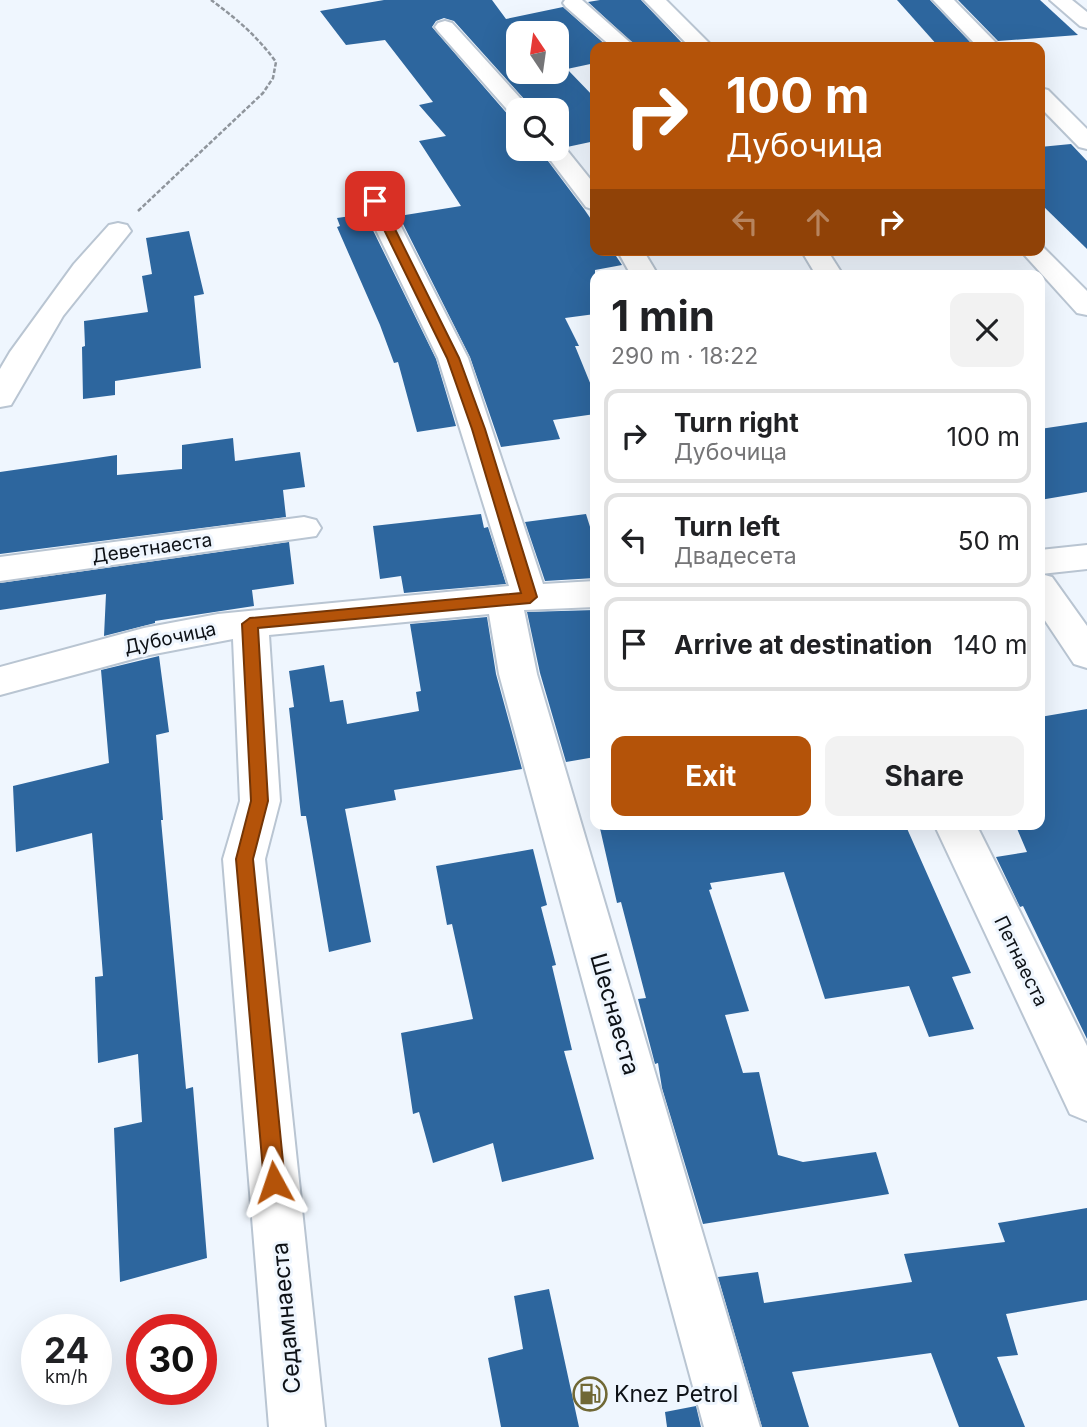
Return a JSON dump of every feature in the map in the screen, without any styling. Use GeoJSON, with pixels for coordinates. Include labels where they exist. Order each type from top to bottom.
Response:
{"type":"FeatureCollection","features":[{"type":"Feature","properties":{"kind":"street"},"geometry":{"type":"LineString","coordinates":[[654,0],[697,42]]}},
{"type":"Feature","properties":{"kind":"street"},"geometry":{"type":"LineString","coordinates":[[943,0],[985,42]]}},
{"type":"Feature","properties":{"kind":"street"},"geometry":{"type":"LineString","coordinates":[[1060,0],[1087,22]]}},
{"type":"Feature","properties":{"kind":"street"},"geometry":{"type":"LineString","coordinates":[[573,3],[618,42]]}},
{"type":"Feature","properties":{"kind":"street"},"geometry":{"type":"LineString","coordinates":[[445,27],[509,98]]}},
{"type":"Feature","properties":{"kind":"street"},"geometry":{"type":"LineString","coordinates":[[1045,100],[1087,142]]}},
{"type":"Feature","properties":{"kind":"street"},"geometry":{"type":"LineString","coordinates":[[563,161],[590,196]]}},
{"type":"Feature","properties":{"kind":"street","name":"Шеснаеста"},"geometry":{"type":"LineString","coordinates":[[375,201],[453,358],[478,429],[517,599],[518,674],[732,1427]]}},
{"type":"Feature","properties":{"kind":"street"},"geometry":{"type":"LineString","coordinates":[[0,398],[11,373],[68,286],[118,231]]}},
{"type":"Feature","properties":{"kind":"street"},"geometry":{"type":"LineString","coordinates":[[1039,256],[1087,307]]}},
{"type":"Feature","properties":{"kind":"street","name":"Деветнаеста"},"geometry":{"type":"LineString","coordinates":[[0,569],[304,528]]}},
{"type":"Feature","properties":{"kind":"street"},"geometry":{"type":"LineString","coordinates":[[1045,561],[1087,557]]}},
{"type":"Feature","properties":{"kind":"street"},"geometry":{"type":"LineString","coordinates":[[1045,593],[1087,653]]}},
{"type":"Feature","properties":{"kind":"street","name":"Дубочица"},"geometry":{"type":"LineString","coordinates":[[0,681],[145,642],[218,627],[590,594]]}},
{"type":"Feature","properties":{"kind":"street","name":"Седамнаеста"},"geometry":{"type":"LineString","coordinates":[[250,624],[260,801],[244,859],[296,1427]]}},
{"type":"Feature","properties":{"kind":"street","name":"Петнаеста"},"geometry":{"type":"LineString","coordinates":[[958,830],[1087,1097]]}},
{"type":"Feature","properties":{"kind":"path"},"geometry":{"type":"LineString","coordinates":[[118,231],[228,128],[263,93],[273,78],[276,62],[266,48],[239,20],[211,0]]}},
{"type":"Feature","properties":{"kind":"building"},"geometry":{"type":"Polygon","coordinates":[[[384,0],[492,0],[506,19],[563,7],[602,42],[590,42],[590,64],[569,69],[569,21],[506,21],[506,79],[454,21],[444,18],[436,21],[432,27],[506,112],[506,161],[548,161],[590,218],[590,256],[616,256],[622,265],[590,270],[590,315],[565,318],[579,346],[575,346],[590,383],[590,415],[553,420],[560,439],[501,447],[470,357],[399,216],[461,206],[419,141],[446,136],[419,105],[433,102],[385,40],[346,45],[320,11],[384,0]]]}},
{"type":"Feature","properties":{"kind":"building"},"geometry":{"type":"Polygon","coordinates":[[[641,0],[681,42],[632,42],[588,2],[641,0]]]}},
{"type":"Feature","properties":{"kind":"building"},"geometry":{"type":"Polygon","coordinates":[[[897,0],[930,0],[970,42],[934,42],[897,0]]]}},
{"type":"Feature","properties":{"kind":"building"},"geometry":{"type":"Polygon","coordinates":[[[958,0],[1040,0],[1078,35],[998,41],[958,0]]]}},
{"type":"Feature","properties":{"kind":"building"},"geometry":{"type":"Polygon","coordinates":[[[569,71],[590,93],[590,142],[569,147],[569,98],[523,98],[511,84],[569,84],[569,71]]]}},
{"type":"Feature","properties":{"kind":"building"},"geometry":{"type":"Polygon","coordinates":[[[1071,144],[1087,161],[1087,249],[1045,208],[1045,147],[1071,144]]]}},
{"type":"Feature","properties":{"kind":"building"},"geometry":{"type":"Polygon","coordinates":[[[365,214],[436,359],[456,426],[417,432],[398,362],[394,363],[337,227],[340,226],[337,218],[365,214]]]}},
{"type":"Feature","properties":{"kind":"building"},"geometry":{"type":"Polygon","coordinates":[[[189,231],[204,294],[194,296],[201,368],[115,381],[115,395],[83,399],[84,321],[148,312],[142,276],[152,274],[146,238],[189,231]]]}},
{"type":"Feature","properties":{"kind":"building"},"geometry":{"type":"Polygon","coordinates":[[[1087,422],[1087,492],[1045,499],[1045,428],[1087,422]]]}},
{"type":"Feature","properties":{"kind":"building"},"geometry":{"type":"Polygon","coordinates":[[[233,438],[235,461],[300,452],[305,487],[283,490],[286,517],[0,554],[0,472],[117,455],[117,475],[182,469],[182,445],[233,438]]]}},
{"type":"Feature","properties":{"kind":"building"},"geometry":{"type":"Polygon","coordinates":[[[481,514],[484,528],[488,527],[506,584],[404,593],[401,576],[380,579],[373,526],[481,514]]]}},
{"type":"Feature","properties":{"kind":"building"},"geometry":{"type":"Polygon","coordinates":[[[586,514],[590,527],[590,578],[545,581],[525,522],[586,514]]]}},
{"type":"Feature","properties":{"kind":"building"},"geometry":{"type":"Polygon","coordinates":[[[289,542],[294,584],[252,590],[254,606],[155,621],[104,636],[106,594],[0,610],[0,583],[289,542]]]}},
{"type":"Feature","properties":{"kind":"building"},"geometry":{"type":"Polygon","coordinates":[[[590,610],[590,758],[566,762],[540,673],[527,612],[590,610]]]}},
{"type":"Feature","properties":{"kind":"building"},"geometry":{"type":"Polygon","coordinates":[[[487,617],[496,674],[522,769],[394,790],[396,800],[345,809],[371,942],[329,952],[306,816],[301,816],[289,708],[294,707],[289,671],[324,665],[330,702],[343,700],[347,724],[419,711],[416,692],[421,691],[410,624],[487,617]]]}},
{"type":"Feature","properties":{"kind":"building"},"geometry":{"type":"Polygon","coordinates":[[[159,656],[169,732],[156,735],[161,820],[186,1089],[193,1087],[207,1258],[120,1282],[114,1128],[142,1122],[138,1054],[98,1063],[95,977],[103,976],[92,833],[16,852],[13,786],[109,763],[101,670],[159,656]]]}},
{"type":"Feature","properties":{"kind":"building"},"geometry":{"type":"Polygon","coordinates":[[[1087,709],[1087,1039],[1023,906],[1020,907],[996,857],[1027,852],[1018,830],[1045,830],[1045,716],[1087,709]]]}},
{"type":"Feature","properties":{"kind":"building"},"geometry":{"type":"Polygon","coordinates":[[[600,830],[908,830],[971,973],[952,977],[974,1029],[929,1037],[909,986],[825,999],[784,872],[710,883],[712,889],[709,890],[749,1011],[725,1015],[743,1073],[759,1072],[778,1155],[803,1162],[876,1152],[889,1194],[703,1224],[662,1088],[658,1063],[655,1064],[638,999],[646,998],[621,902],[617,903],[600,830]]]}},
{"type":"Feature","properties":{"kind":"building"},"geometry":{"type":"Polygon","coordinates":[[[533,849],[547,905],[541,907],[556,965],[552,966],[572,1050],[564,1051],[594,1159],[502,1182],[493,1143],[433,1163],[419,1112],[413,1114],[401,1033],[473,1019],[452,924],[447,925],[436,866],[533,849]]]}},
{"type":"Feature","properties":{"kind":"building"},"geometry":{"type":"Polygon","coordinates":[[[1087,1208],[1087,1300],[1006,1314],[1018,1355],[997,1357],[1025,1427],[959,1427],[931,1353],[792,1372],[809,1427],[762,1427],[718,1277],[758,1272],[764,1303],[912,1282],[904,1254],[1005,1242],[998,1223],[1087,1208]]]}},
{"type":"Feature","properties":{"kind":"building"},"geometry":{"type":"Polygon","coordinates":[[[549,1289],[579,1427],[501,1427],[488,1358],[523,1349],[514,1296],[549,1289]]]}},
{"type":"Feature","properties":{"kind":"building"},"geometry":{"type":"Polygon","coordinates":[[[696,1406],[701,1427],[667,1427],[665,1412],[696,1406]]]}},
{"type":"Feature","properties":{"kind":"place","name":"Knez Petrol"},"geometry":{"type":"Point","coordinates":[590,1394]}},
{"type":"Feature","properties":{"kind":"route"},"geometry":{"type":"LineString","coordinates":[[274,1182],[244,859],[260,801],[250,624],[530,597],[453,358],[375,201]]}}]}
